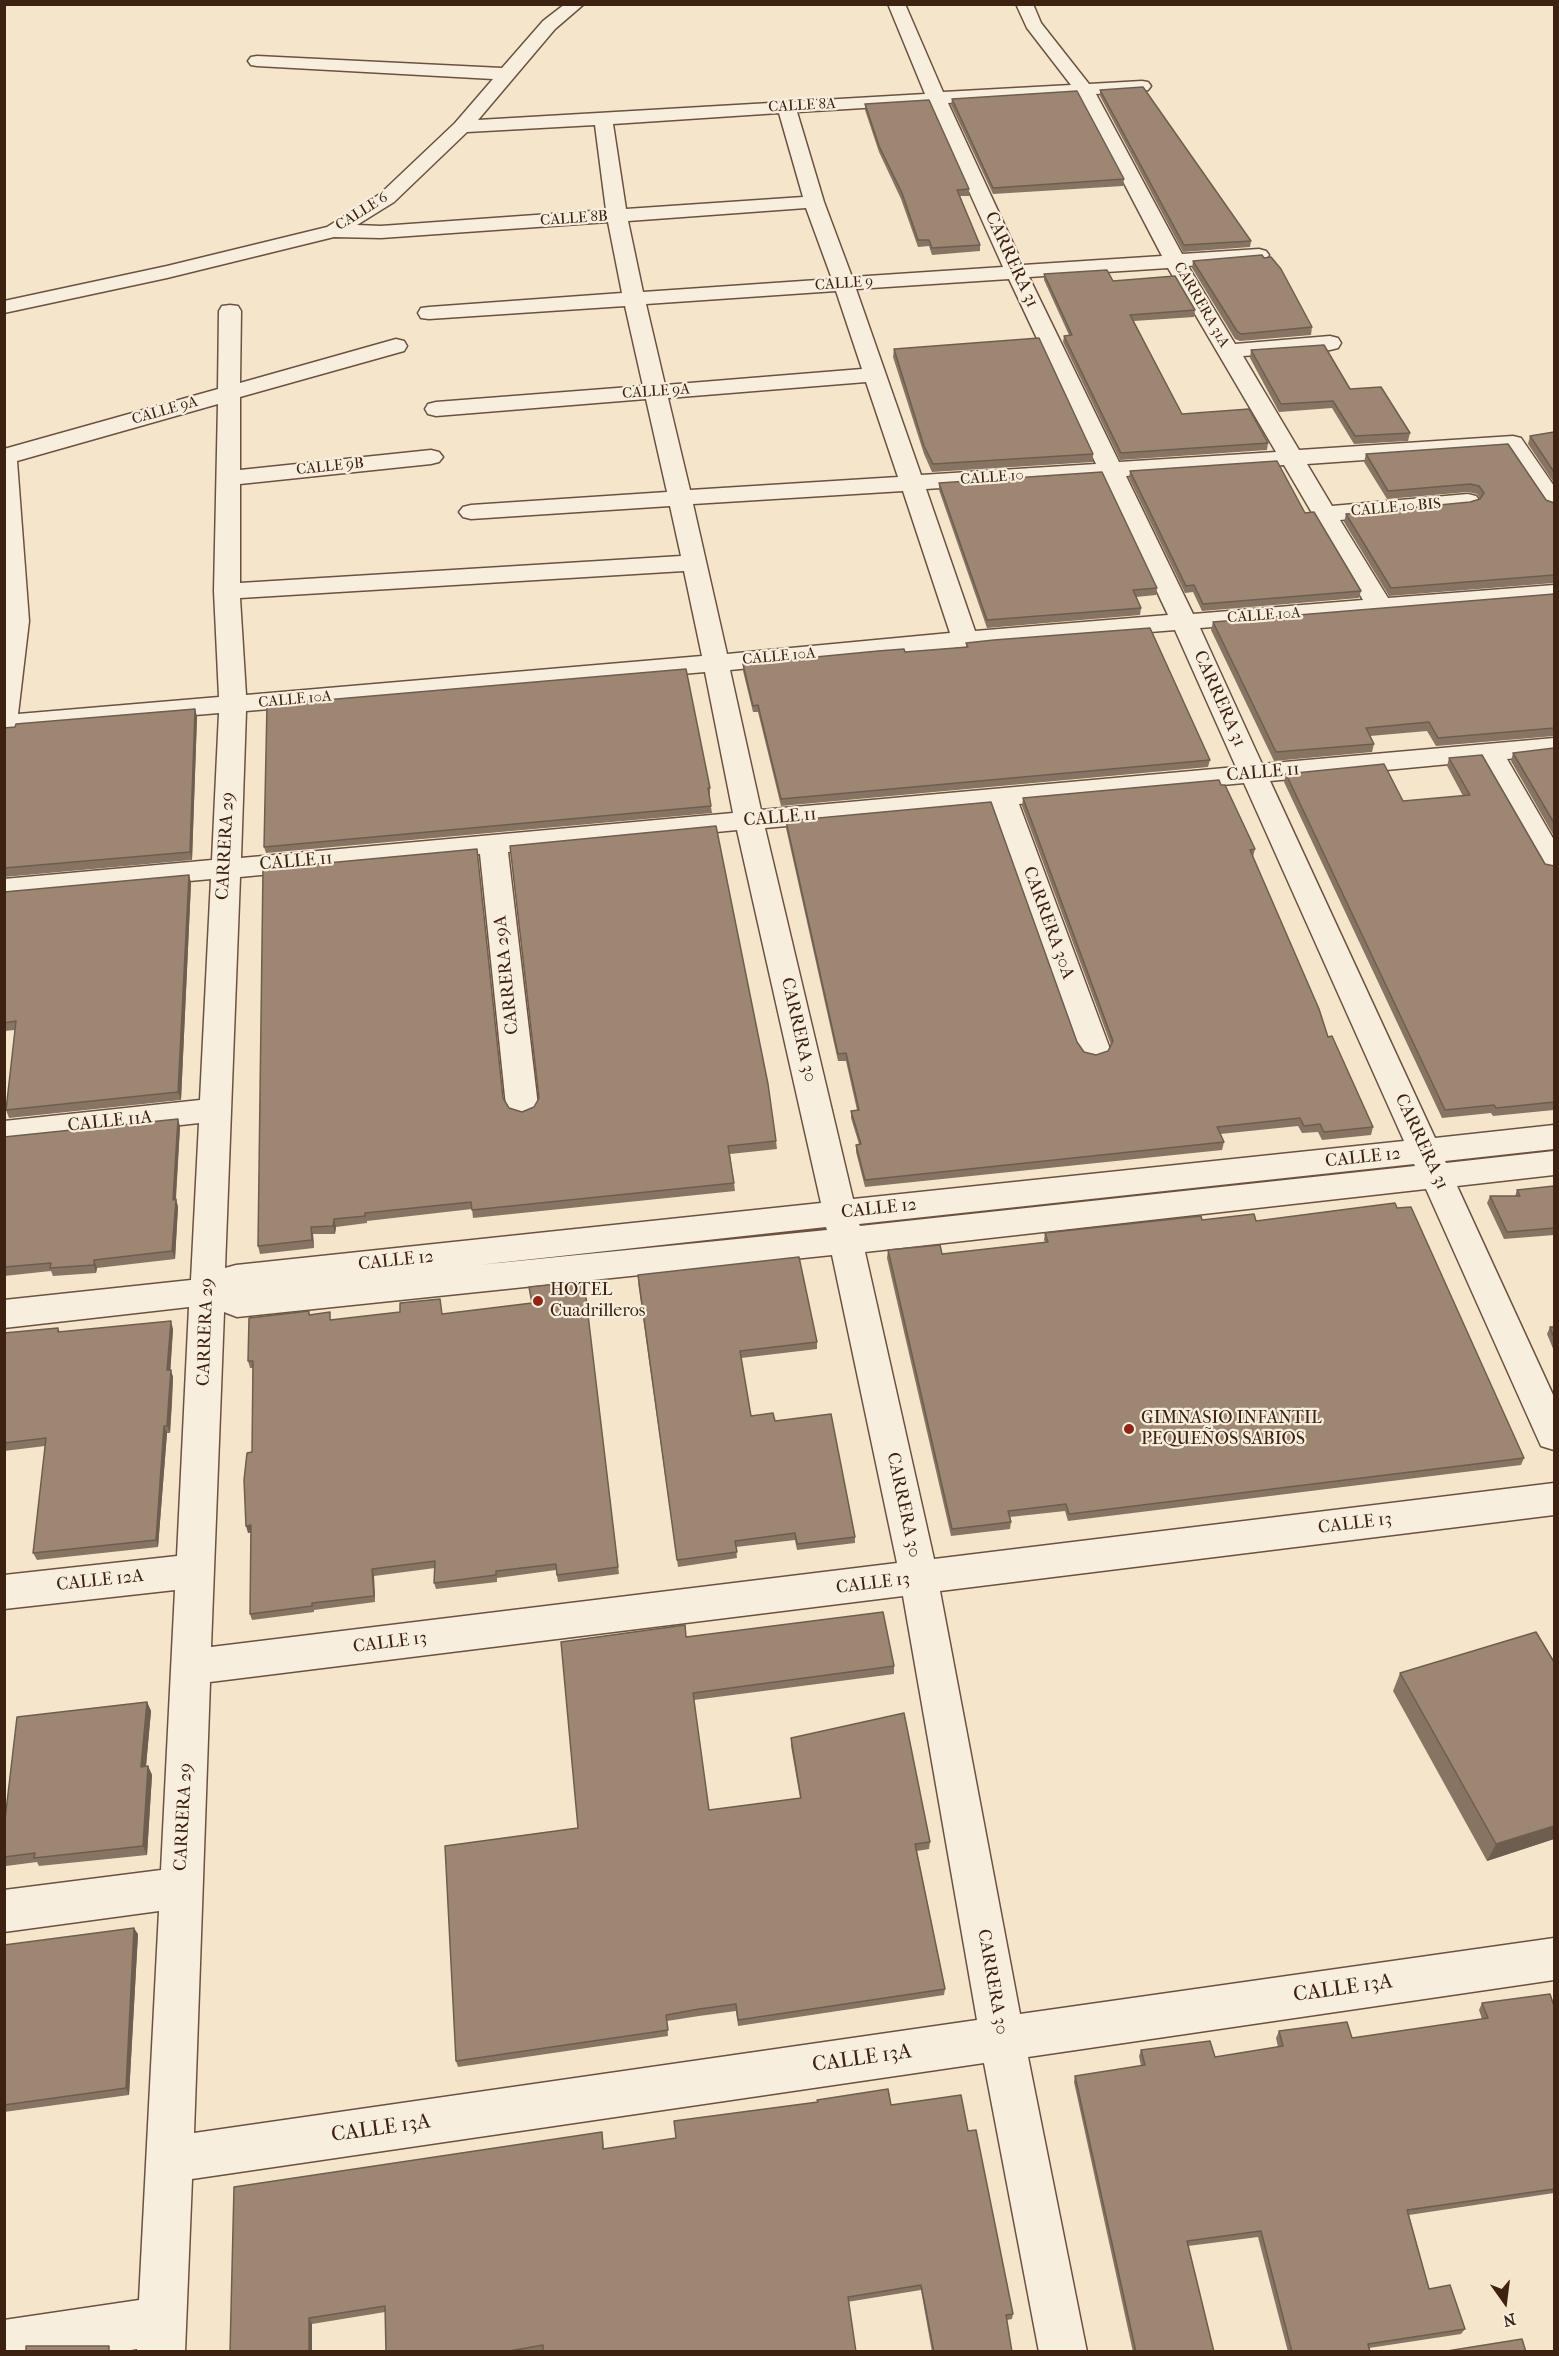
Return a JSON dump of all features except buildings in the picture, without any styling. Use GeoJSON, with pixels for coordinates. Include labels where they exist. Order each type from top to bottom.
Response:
{"type":"FeatureCollection","features":[{"type":"Feature","properties":{"kind":"street","name":"CALLE 6"},"geometry":{"type":"LineString","coordinates":[[4,307],[167,272],[334,231],[387,198],[462,127],[549,25],[576,4]]}},
{"type":"Feature","properties":{"kind":"street","name":"CARRERA 31"},"geometry":{"type":"LineString","coordinates":[[896,4],[904,18],[936,98],[1016,272],[1184,622],[1554,1436]]}},
{"type":"Feature","properties":{"kind":"street","name":"CARRERA 31A"},"geometry":{"type":"LineString","coordinates":[[1024,4],[1033,24],[1084,89],[1175,261],[1380,607]]}},
{"type":"Feature","properties":{"kind":"street"},"geometry":{"type":"LineString","coordinates":[[257,61],[505,74]]}},
{"type":"Feature","properties":{"kind":"street","name":"CALLE 8A"},"geometry":{"type":"LineString","coordinates":[[462,127],[1142,86]]}},
{"type":"Feature","properties":{"kind":"street"},"geometry":{"type":"LineString","coordinates":[[786,107],[814,202],[965,639]]}},
{"type":"Feature","properties":{"kind":"street","name":"CARRERA 30"},"geometry":{"type":"LineString","coordinates":[[603,118],[617,216],[634,299],[695,562],[749,820],[919,1579],[1002,2038],[1063,2352]]}},
{"type":"Feature","properties":{"kind":"street","name":"CALLE 8B"},"geometry":{"type":"LineString","coordinates":[[334,231],[381,232],[814,202]]}},
{"type":"Feature","properties":{"kind":"street","name":"CALLE 9"},"geometry":{"type":"LineString","coordinates":[[429,313],[1258,255]]}},
{"type":"Feature","properties":{"kind":"street","name":"CARRERA 29"},"geometry":{"type":"LineString","coordinates":[[162,2336],[233,705],[227,591],[230,311]]}},
{"type":"Feature","properties":{"kind":"street"},"geometry":{"type":"LineString","coordinates":[[1228,351],[1330,344]]}},
{"type":"Feature","properties":{"kind":"street","name":"CALLE 9A"},"geometry":{"type":"LineString","coordinates":[[5,456],[396,346]]}},
{"type":"Feature","properties":{"kind":"street","name":"CALLE 9A"},"geometry":{"type":"LineString","coordinates":[[436,409],[875,375]]}},
{"type":"Feature","properties":{"kind":"street","name":"CALLE 10"},"geometry":{"type":"LineString","coordinates":[[471,512],[1513,443],[1543,470]]}},
{"type":"Feature","properties":{"kind":"street"},"geometry":{"type":"LineString","coordinates":[[4,722],[16,621],[5,456]]}},
{"type":"Feature","properties":{"kind":"street","name":"CALLE 9B"},"geometry":{"type":"LineString","coordinates":[[229,478],[431,457]]}},
{"type":"Feature","properties":{"kind":"street"},"geometry":{"type":"LineString","coordinates":[[1543,470],[1554,502]]}},
{"type":"Feature","properties":{"kind":"street","name":"CALLE 10 BIS"},"geometry":{"type":"LineString","coordinates":[[1324,514],[1468,501]]}},
{"type":"Feature","properties":{"kind":"street"},"geometry":{"type":"LineString","coordinates":[[227,591],[695,562]]}},
{"type":"Feature","properties":{"kind":"street","name":"CALLE 10A"},"geometry":{"type":"LineString","coordinates":[[4,722],[233,705],[965,639],[1554,593]]}},
{"type":"Feature","properties":{"kind":"street","name":"CALLE 11"},"geometry":{"type":"LineString","coordinates":[[4,889],[1554,746]]}},
{"type":"Feature","properties":{"kind":"street"},"geometry":{"type":"LineString","coordinates":[[1490,752],[1554,864]]}},
{"type":"Feature","properties":{"kind":"street","name":"CARRERA 30A"},"geometry":{"type":"LineString","coordinates":[[1002,797],[1094,1049]]}},
{"type":"Feature","properties":{"kind":"street","name":"CARRERA 29A"},"geometry":{"type":"LineString","coordinates":[[493,844],[522,1106]]}},
{"type":"Feature","properties":{"kind":"street","name":"CALLE 11A"},"geometry":{"type":"LineString","coordinates":[[4,1133],[215,1110]]}},
{"type":"Feature","properties":{"kind":"street","name":"CALLE 12"},"geometry":{"type":"LineString","coordinates":[[4,1314],[207,1292],[237,1303],[842,1227],[1431,1163],[1554,1137]]}},
{"type":"Feature","properties":{"kind":"street","name":"CALLE 12"},"geometry":{"type":"LineString","coordinates":[[1431,1163],[1554,1163]]}},
{"type":"Feature","properties":{"kind":"street","name":"CALLE 13"},"geometry":{"type":"LineString","coordinates":[[191,1667],[1554,1499]]}},
{"type":"Feature","properties":{"kind":"street","name":"CALLE 12A"},"geometry":{"type":"LineString","coordinates":[[4,1592],[195,1571]]}},
{"type":"Feature","properties":{"kind":"street"},"geometry":{"type":"LineString","coordinates":[[4,1911],[181,1888]]}},
{"type":"Feature","properties":{"kind":"street","name":"CALLE 13A"},"geometry":{"type":"LineString","coordinates":[[170,2159],[1554,1959]]}},
{"type":"Feature","properties":{"kind":"street"},"geometry":{"type":"LineString","coordinates":[[4,2344],[162,2336]]}},
{"type":"Feature","properties":{"kind":"place","name":"HOTEL Cuadrilleros"},"geometry":{"type":"Point","coordinates":[538,1301]}},
{"type":"Feature","properties":{"kind":"place","name":"GIMNASIO INFANTIL PEQUEÑOS SABIOS"},"geometry":{"type":"Point","coordinates":[1129,1429]}}]}
